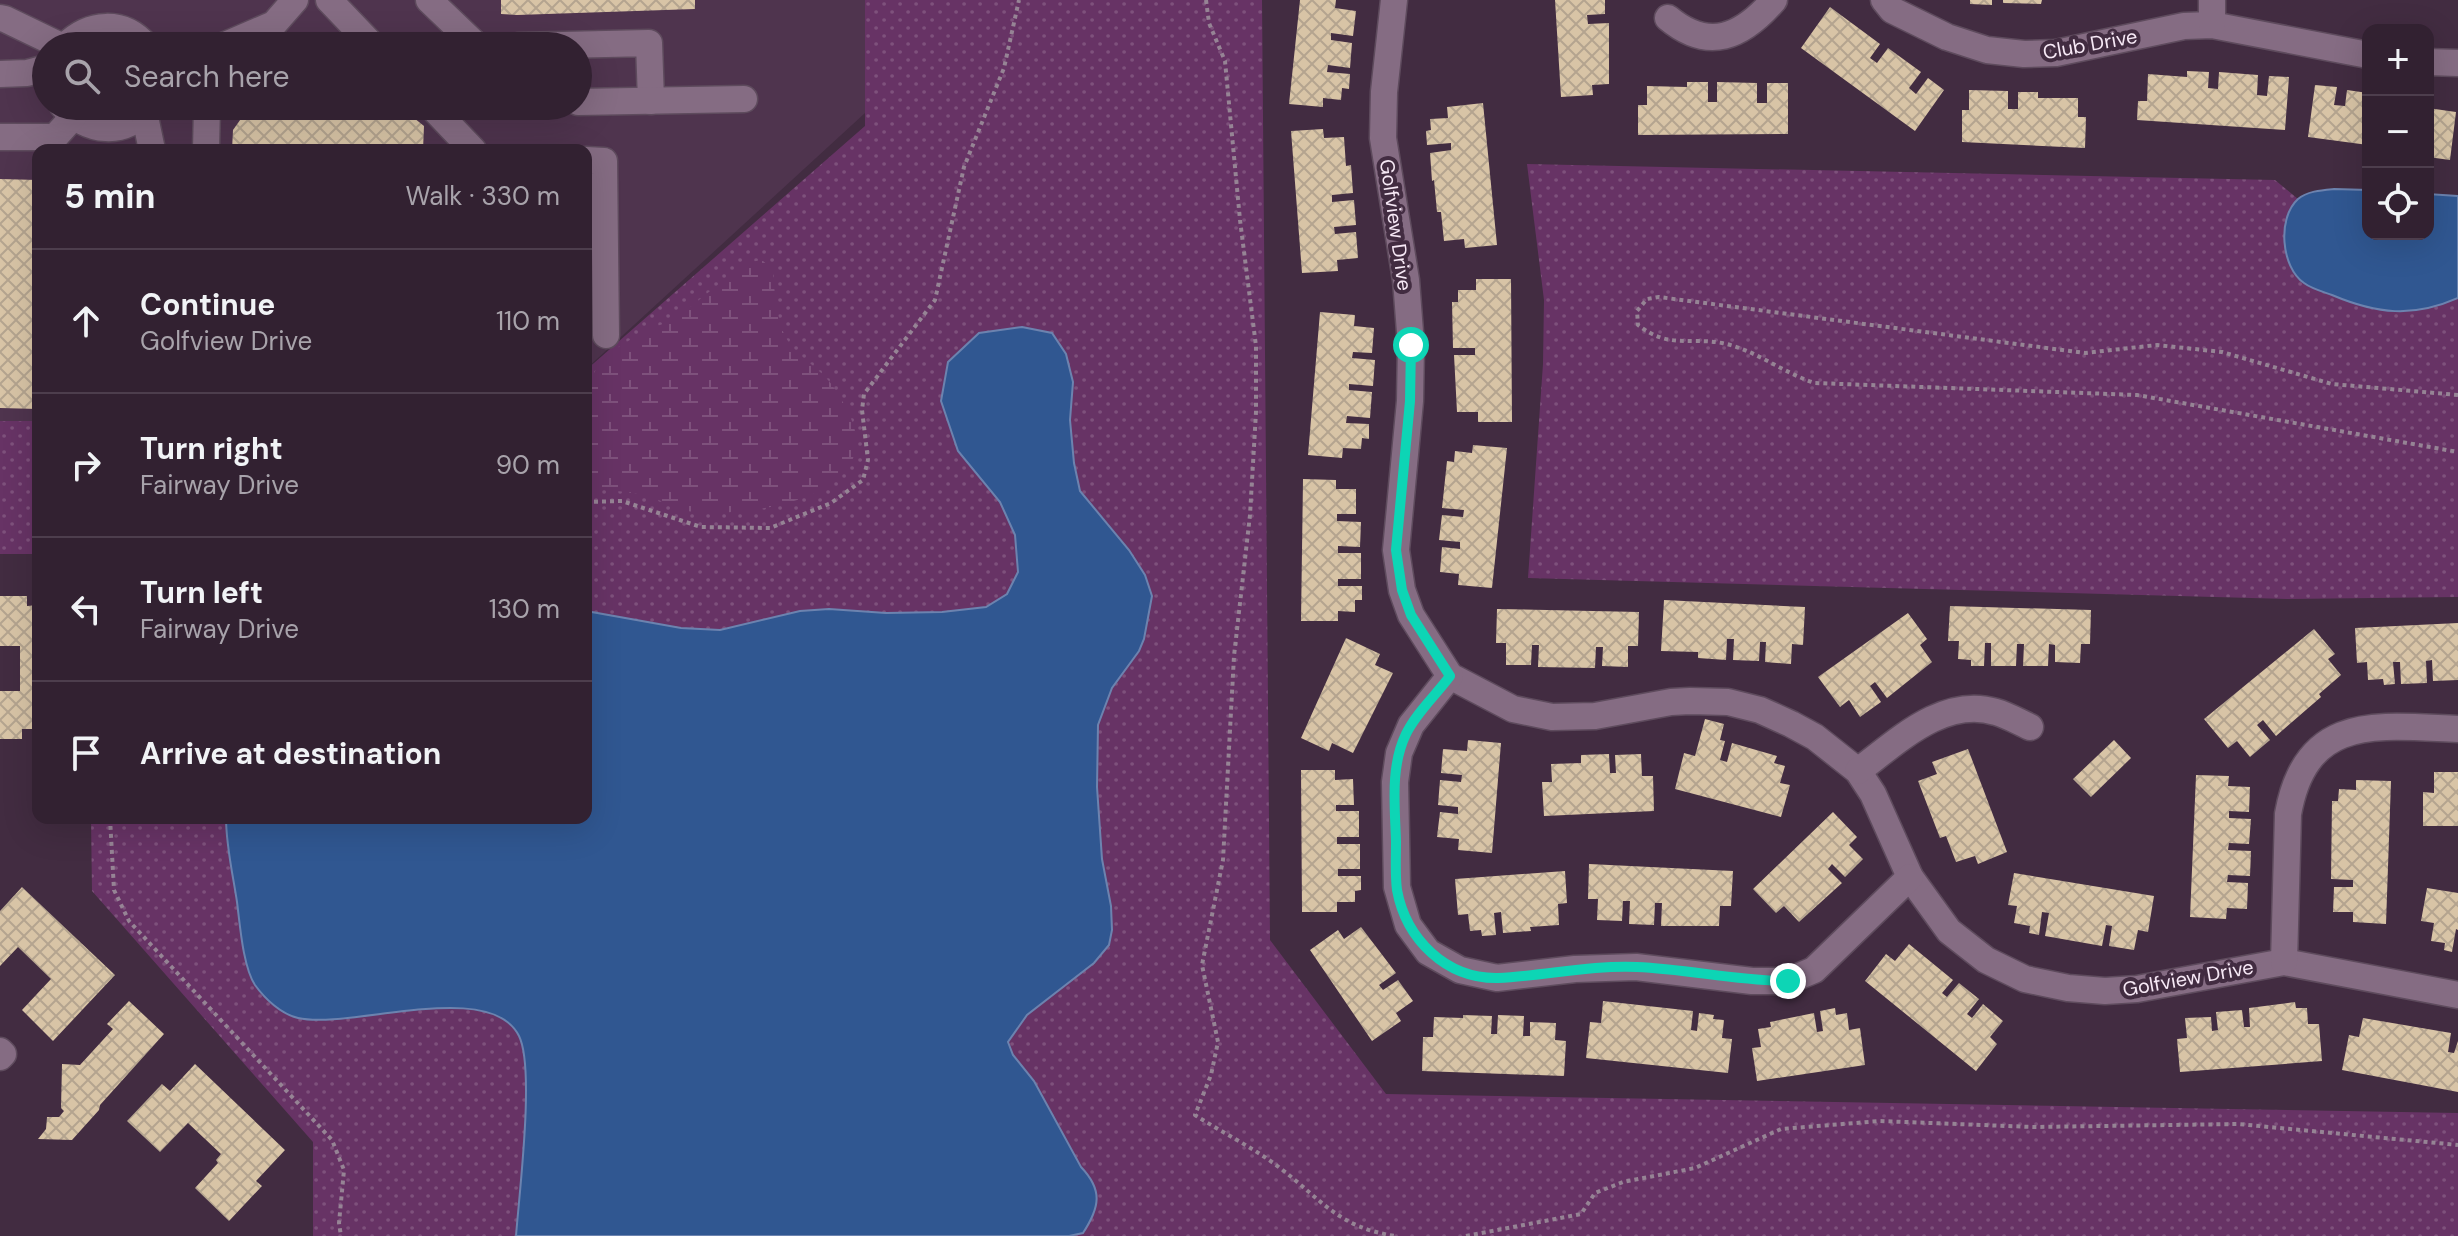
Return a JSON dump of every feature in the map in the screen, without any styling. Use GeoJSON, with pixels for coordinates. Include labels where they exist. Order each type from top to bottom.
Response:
{"type":"FeatureCollection","features":[{"type":"Feature","properties":{"kind":"street"},"geometry":{"type":"LineString","coordinates":[[255,32],[274,24],[295,0]]}},
{"type":"Feature","properties":{"kind":"street"},"geometry":{"type":"LineString","coordinates":[[329,0],[360,32]]}},
{"type":"Feature","properties":{"kind":"street"},"geometry":{"type":"LineString","coordinates":[[429,0],[462,32]]}},
{"type":"Feature","properties":{"kind":"street","name":"Golfview Drive"},"geometry":{"type":"LineString","coordinates":[[1394,0],[1384,92],[1383,138],[1406,280],[1411,345],[1410,401],[1396,550],[1402,590],[1411,615],[1450,676],[1513,709],[1552,717],[1595,716],[1671,702],[1728,702],[1760,710],[1791,724],[1815,737],[1858,771],[1873,794],[1910,877],[1949,931],[1986,960],[2025,979],[2068,988],[2105,991],[2137,989],[2284,962],[2458,995]]}},
{"type":"Feature","properties":{"kind":"street"},"geometry":{"type":"LineString","coordinates":[[1668,18],[1681,29],[1700,37],[1722,38],[1744,29],[1774,0]]}},
{"type":"Feature","properties":{"kind":"street","name":"Club Drive"},"geometry":{"type":"LineString","coordinates":[[1884,0],[1892,10],[1947,37],[1987,50],[2056,53],[2184,26],[2212,13],[2362,53]]}},
{"type":"Feature","properties":{"kind":"street"},"geometry":{"type":"LineString","coordinates":[[0,18],[33,32]]}},
{"type":"Feature","properties":{"kind":"street"},"geometry":{"type":"LineString","coordinates":[[82,32],[108,26],[130,32]]}},
{"type":"Feature","properties":{"kind":"street"},"geometry":{"type":"LineString","coordinates":[[592,44],[649,43],[651,101]]}},
{"type":"Feature","properties":{"kind":"street"},"geometry":{"type":"LineString","coordinates":[[2434,62],[2458,63]]}},
{"type":"Feature","properties":{"kind":"street"},"geometry":{"type":"LineString","coordinates":[[0,74],[32,72]]}},
{"type":"Feature","properties":{"kind":"street"},"geometry":{"type":"LineString","coordinates":[[592,102],[744,99]]}},
{"type":"Feature","properties":{"kind":"street"},"geometry":{"type":"LineString","coordinates":[[0,137],[55,137],[64,120]]}},
{"type":"Feature","properties":{"kind":"street"},"geometry":{"type":"LineString","coordinates":[[79,120],[102,129],[117,128],[134,120]]}},
{"type":"Feature","properties":{"kind":"street"},"geometry":{"type":"LineString","coordinates":[[148,120],[151,144]]}},
{"type":"Feature","properties":{"kind":"street"},"geometry":{"type":"LineString","coordinates":[[206,144],[207,120]]}},
{"type":"Feature","properties":{"kind":"street"},"geometry":{"type":"LineString","coordinates":[[444,120],[467,144]]}},
{"type":"Feature","properties":{"kind":"street"},"geometry":{"type":"LineString","coordinates":[[592,160],[604,161],[606,335]]}},
{"type":"Feature","properties":{"kind":"street"},"geometry":{"type":"LineString","coordinates":[[1450,676],[1411,725],[1399,753],[1395,782],[1397,887],[1408,925],[1428,952],[1460,970],[1497,978],[1575,969],[1636,967],[1752,981],[1788,981],[1814,970],[1910,877]]}},
{"type":"Feature","properties":{"kind":"street"},"geometry":{"type":"LineString","coordinates":[[1858,771],[1917,727],[1946,713],[1970,709],[1995,711],[2030,727]]}},
{"type":"Feature","properties":{"kind":"street"},"geometry":{"type":"LineString","coordinates":[[2284,962],[2287,839],[2292,791],[2300,772],[2321,746],[2350,731],[2374,726],[2458,729]]}},
{"type":"Feature","properties":{"kind":"path"},"geometry":{"type":"LineString","coordinates":[[592,502],[622,501],[701,527],[770,528],[831,503],[863,480],[868,460],[862,410],[864,394],[935,300],[964,167],[1004,68],[1019,0]]}},
{"type":"Feature","properties":{"kind":"path"},"geometry":{"type":"LineString","coordinates":[[1206,0],[1209,23],[1225,61],[1256,346],[1256,412],[1250,515],[1234,656],[1223,860],[1202,965],[1218,1042],[1211,1075],[1195,1115],[1279,1168],[1327,1210],[1371,1232],[1395,1236]]}},
{"type":"Feature","properties":{"kind":"path"},"geometry":{"type":"LineString","coordinates":[[2458,395],[2332,384],[2209,350],[2157,345],[2085,353],[1659,297],[1647,299],[1637,311],[1638,325],[1655,338],[1721,343],[1742,348],[1791,375],[1815,383],[2137,395],[2458,452]]}},
{"type":"Feature","properties":{"kind":"path"},"geometry":{"type":"LineString","coordinates":[[110,824],[114,890],[129,921],[332,1140],[344,1170],[339,1223],[341,1236]]}},
{"type":"Feature","properties":{"kind":"path"},"geometry":{"type":"LineString","coordinates":[[1466,1236],[1581,1214],[1595,1193],[1623,1182],[1695,1168],[1781,1129],[1880,1121],[2049,1127],[2238,1124],[2458,1145]]}},
{"type":"Feature","properties":{"kind":"shaded area"},"geometry":{"type":"Polygon","coordinates":[[[0,0],[865,0],[865,113],[592,363],[592,144],[32,144],[32,421],[0,421],[0,0]]]}},
{"type":"Feature","properties":{"kind":"green space"},"geometry":{"type":"Polygon","coordinates":[[[865,0],[1262,0],[1270,940],[1386,1094],[2458,1113],[2458,1236],[313,1236],[313,1142],[92,891],[91,824],[592,824],[592,365],[865,126],[865,0]]]}},
{"type":"Feature","properties":{"kind":"green space"},"geometry":{"type":"Polygon","coordinates":[[[1527,164],[2275,180],[2298,199],[2314,191],[2362,190],[2362,240],[2434,240],[2434,194],[2458,196],[2458,597],[2288,599],[1528,578],[1543,364],[1544,300],[1527,164]]]}},
{"type":"Feature","properties":{"kind":"green space"},"geometry":{"type":"Polygon","coordinates":[[[762,260],[773,270],[775,297],[784,334],[797,352],[828,380],[850,416],[856,445],[848,468],[829,486],[802,498],[771,507],[740,511],[687,511],[639,494],[592,489],[592,378],[598,365],[617,348],[646,330],[674,320],[745,263],[762,260]]]}},
{"type":"Feature","properties":{"kind":"green space"},"geometry":{"type":"Polygon","coordinates":[[[0,421],[32,421],[32,554],[0,554],[0,421]]]}},
{"type":"Feature","properties":{"kind":"water"},"geometry":{"type":"Polygon","coordinates":[[[2362,190],[2362,240],[2434,240],[2434,194],[2458,196],[2458,298],[2426,309],[2380,310],[2304,283],[2290,266],[2284,242],[2285,230],[2291,207],[2302,196],[2315,191],[2362,190]]]}},
{"type":"Feature","properties":{"kind":"water"},"geometry":{"type":"Polygon","coordinates":[[[1022,327],[1052,333],[1066,354],[1073,382],[1070,420],[1080,491],[1129,550],[1145,575],[1152,596],[1139,651],[1112,688],[1098,725],[1097,787],[1102,859],[1111,906],[1109,945],[1094,963],[1027,1015],[1008,1042],[1013,1055],[1034,1081],[1093,1183],[1097,1199],[1089,1224],[1083,1233],[1069,1236],[516,1236],[526,1103],[524,1052],[519,1036],[503,1019],[480,1010],[418,1010],[322,1020],[298,1018],[280,1009],[255,985],[248,968],[226,824],[592,824],[592,612],[681,628],[720,630],[800,611],[942,612],[986,607],[1007,594],[1018,572],[1015,535],[1000,502],[958,451],[941,401],[948,362],[979,333],[1022,327]]]}},
{"type":"Feature","properties":{"kind":"building"},"geometry":{"type":"Polygon","coordinates":[[[501,0],[695,0],[695,9],[517,15],[501,14],[501,0]]]}},
{"type":"Feature","properties":{"kind":"building"},"geometry":{"type":"Polygon","coordinates":[[[1300,0],[1336,0],[1335,8],[1356,11],[1353,36],[1331,33],[1331,40],[1352,43],[1350,68],[1328,65],[1327,72],[1350,74],[1349,89],[1342,88],[1341,100],[1323,98],[1323,107],[1289,104],[1300,0]]]}},
{"type":"Feature","properties":{"kind":"building"},"geometry":{"type":"Polygon","coordinates":[[[1555,0],[1605,0],[1605,14],[1587,15],[1588,24],[1609,23],[1609,84],[1592,85],[1593,95],[1561,97],[1555,0]]]}},
{"type":"Feature","properties":{"kind":"building"},"geometry":{"type":"Polygon","coordinates":[[[1970,0],[1992,0],[1992,5],[1970,4],[1970,0]]]}},
{"type":"Feature","properties":{"kind":"building"},"geometry":{"type":"Polygon","coordinates":[[[2003,0],[2042,0],[2041,4],[2003,3],[2003,0]]]}},
{"type":"Feature","properties":{"kind":"building"},"geometry":{"type":"Polygon","coordinates":[[[1830,7],[1880,44],[1870,58],[1877,63],[1888,48],[1921,72],[1909,88],[1916,94],[1928,78],[1944,90],[1915,131],[1801,48],[1830,7]]]}},
{"type":"Feature","properties":{"kind":"building"},"geometry":{"type":"Polygon","coordinates":[[[2187,71],[2209,72],[2208,88],[2218,89],[2219,72],[2258,75],[2257,95],[2267,96],[2269,76],[2289,77],[2285,130],[2137,120],[2138,101],[2147,101],[2148,74],[2187,77],[2187,71]]]}},
{"type":"Feature","properties":{"kind":"building"},"geometry":{"type":"Polygon","coordinates":[[[1687,82],[1708,82],[1708,102],[1717,102],[1717,82],[1757,83],[1757,103],[1767,103],[1767,83],[1788,83],[1788,134],[1638,135],[1638,105],[1647,105],[1647,86],[1687,87],[1687,82]]]}},
{"type":"Feature","properties":{"kind":"building"},"geometry":{"type":"Polygon","coordinates":[[[2315,85],[2337,87],[2334,105],[2345,106],[2347,90],[2362,92],[2362,144],[2308,137],[2315,85]]]}},
{"type":"Feature","properties":{"kind":"building"},"geometry":{"type":"Polygon","coordinates":[[[1969,90],[2008,91],[2008,109],[2018,109],[2018,92],[2038,92],[2038,98],[2078,98],[2078,117],[2086,117],[2085,148],[1962,142],[1962,110],[1969,110],[1969,90]]]}},
{"type":"Feature","properties":{"kind":"building"},"geometry":{"type":"Polygon","coordinates":[[[1483,103],[1497,245],[1465,248],[1464,239],[1444,241],[1441,212],[1437,212],[1432,181],[1430,153],[1451,150],[1451,143],[1427,145],[1426,131],[1431,130],[1430,119],[1448,118],[1447,107],[1483,103]]]}},
{"type":"Feature","properties":{"kind":"building"},"geometry":{"type":"Polygon","coordinates":[[[2434,109],[2456,112],[2450,160],[2434,158],[2434,109]]]}},
{"type":"Feature","properties":{"kind":"building"},"geometry":{"type":"Polygon","coordinates":[[[240,120],[416,120],[424,126],[423,144],[232,144],[233,130],[240,120]]]}},
{"type":"Feature","properties":{"kind":"building"},"geometry":{"type":"Polygon","coordinates":[[[1323,129],[1324,138],[1344,137],[1346,166],[1351,165],[1353,193],[1332,195],[1332,202],[1354,200],[1356,225],[1334,227],[1335,234],[1356,232],[1358,258],[1337,260],[1338,271],[1302,273],[1291,131],[1323,129]]]}},
{"type":"Feature","properties":{"kind":"building"},"geometry":{"type":"Polygon","coordinates":[[[0,179],[32,180],[32,409],[0,408],[0,179]]]}},
{"type":"Feature","properties":{"kind":"building"},"geometry":{"type":"Polygon","coordinates":[[[1476,279],[1511,279],[1512,422],[1478,422],[1478,412],[1457,412],[1454,355],[1475,355],[1475,348],[1453,348],[1452,302],[1458,302],[1458,290],[1476,290],[1476,279]]]}},
{"type":"Feature","properties":{"kind":"building"},"geometry":{"type":"Polygon","coordinates":[[[1320,312],[1355,315],[1354,326],[1374,328],[1372,353],[1353,352],[1352,358],[1375,360],[1373,386],[1349,384],[1349,390],[1372,392],[1370,418],[1347,416],[1346,423],[1369,424],[1369,439],[1362,438],[1361,449],[1343,448],[1342,458],[1308,455],[1320,312]]]}},
{"type":"Feature","properties":{"kind":"building"},"geometry":{"type":"Polygon","coordinates":[[[1473,445],[1507,448],[1492,588],[1458,585],[1459,574],[1440,572],[1442,547],[1460,549],[1460,542],[1439,540],[1442,515],[1463,517],[1464,510],[1442,508],[1447,461],[1454,462],[1455,451],[1472,453],[1473,445]]]}},
{"type":"Feature","properties":{"kind":"building"},"geometry":{"type":"Polygon","coordinates":[[[1303,479],[1336,480],[1336,489],[1356,489],[1356,514],[1337,514],[1337,521],[1361,522],[1360,547],[1338,546],[1338,553],[1361,553],[1361,579],[1338,579],[1338,586],[1362,586],[1362,600],[1355,600],[1355,612],[1338,611],[1338,621],[1301,621],[1303,479]]]}},
{"type":"Feature","properties":{"kind":"building"},"geometry":{"type":"Polygon","coordinates":[[[0,596],[27,596],[27,606],[32,606],[32,729],[22,729],[22,739],[0,739],[0,691],[20,691],[20,646],[0,646],[0,596]]]}},
{"type":"Feature","properties":{"kind":"building"},"geometry":{"type":"Polygon","coordinates":[[[1664,600],[1805,607],[1803,645],[1792,644],[1791,664],[1765,662],[1766,642],[1760,642],[1759,661],[1733,660],[1734,639],[1727,639],[1726,660],[1698,658],[1698,652],[1661,651],[1664,600]]]}},
{"type":"Feature","properties":{"kind":"building"},"geometry":{"type":"Polygon","coordinates":[[[1950,606],[2091,610],[2090,644],[2081,644],[2080,663],[2055,662],[2055,645],[2049,644],[2048,666],[2023,666],[2024,644],[2017,644],[2016,666],[1991,666],[1991,643],[1985,643],[1984,666],[1971,666],[1971,660],[1958,659],[1959,641],[1948,641],[1950,606]]]}},
{"type":"Feature","properties":{"kind":"building"},"geometry":{"type":"Polygon","coordinates":[[[1497,609],[1639,612],[1638,646],[1628,646],[1628,667],[1602,666],[1603,647],[1596,647],[1595,668],[1538,667],[1539,645],[1532,645],[1531,665],[1506,665],[1506,643],[1496,643],[1497,609]]]}},
{"type":"Feature","properties":{"kind":"building"},"geometry":{"type":"Polygon","coordinates":[[[1908,613],[1927,639],[1920,645],[1932,662],[1887,698],[1875,682],[1870,686],[1881,702],[1860,717],[1849,700],[1840,707],[1818,677],[1908,613]]]}},
{"type":"Feature","properties":{"kind":"building"},"geometry":{"type":"Polygon","coordinates":[[[2458,623],[2458,680],[2433,681],[2432,660],[2426,661],[2427,683],[2401,684],[2400,662],[2393,662],[2395,684],[2384,685],[2383,679],[2368,680],[2367,662],[2357,663],[2355,628],[2458,623]]]}},
{"type":"Feature","properties":{"kind":"building"},"geometry":{"type":"Polygon","coordinates":[[[2314,629],[2335,654],[2328,659],[2341,675],[2276,736],[2263,720],[2257,725],[2270,740],[2250,757],[2237,741],[2228,748],[2204,719],[2314,629]]]}},
{"type":"Feature","properties":{"kind":"building"},"geometry":{"type":"Polygon","coordinates":[[[1346,638],[1380,654],[1375,665],[1393,673],[1353,753],[1332,743],[1329,751],[1301,738],[1346,638]]]}},
{"type":"Feature","properties":{"kind":"building"},"geometry":{"type":"Polygon","coordinates":[[[1705,719],[1724,724],[1720,740],[1725,741],[1720,760],[1727,762],[1732,743],[1777,756],[1774,763],[1785,766],[1780,783],[1790,785],[1781,817],[1675,789],[1684,753],[1695,756],[1705,719]]]}},
{"type":"Feature","properties":{"kind":"building"},"geometry":{"type":"Polygon","coordinates":[[[1468,740],[1501,743],[1492,853],[1458,850],[1459,839],[1437,837],[1440,812],[1458,814],[1458,807],[1438,805],[1440,780],[1461,782],[1462,775],[1441,773],[1443,749],[1467,751],[1468,740]]]}},
{"type":"Feature","properties":{"kind":"building"},"geometry":{"type":"Polygon","coordinates":[[[2114,740],[2131,758],[2091,797],[2073,779],[2114,740]]]}},
{"type":"Feature","properties":{"kind":"building"},"geometry":{"type":"Polygon","coordinates":[[[1968,749],[2007,852],[1978,864],[1975,856],[1956,862],[1946,836],[1940,838],[1918,781],[1937,774],[1932,762],[1968,749]]]}},
{"type":"Feature","properties":{"kind":"building"},"geometry":{"type":"Polygon","coordinates":[[[1609,754],[1610,773],[1616,773],[1615,755],[1641,754],[1642,776],[1653,776],[1654,811],[1544,816],[1542,782],[1552,782],[1551,764],[1581,763],[1581,755],[1609,754]]]}},
{"type":"Feature","properties":{"kind":"building"},"geometry":{"type":"Polygon","coordinates":[[[1301,770],[1335,770],[1335,780],[1353,779],[1354,805],[1336,805],[1336,811],[1359,811],[1359,837],[1337,837],[1337,844],[1360,844],[1360,869],[1338,869],[1338,876],[1361,876],[1361,890],[1355,891],[1355,902],[1337,902],[1337,912],[1302,912],[1301,770]]]}},
{"type":"Feature","properties":{"kind":"building"},"geometry":{"type":"Polygon","coordinates":[[[2434,772],[2458,772],[2458,826],[2423,826],[2423,792],[2434,793],[2434,772]]]}},
{"type":"Feature","properties":{"kind":"building"},"geometry":{"type":"Polygon","coordinates":[[[2196,775],[2229,776],[2228,786],[2250,787],[2249,812],[2229,811],[2229,818],[2251,819],[2249,844],[2229,843],[2228,850],[2251,851],[2250,876],[2228,875],[2227,882],[2248,883],[2247,909],[2227,908],[2226,919],[2190,917],[2196,775]]]}},
{"type":"Feature","properties":{"kind":"building"},"geometry":{"type":"Polygon","coordinates":[[[2356,780],[2391,781],[2386,924],[2353,922],[2353,912],[2333,912],[2334,887],[2353,887],[2353,880],[2331,879],[2332,801],[2338,801],[2339,789],[2356,790],[2356,780]]]}},
{"type":"Feature","properties":{"kind":"building"},"geometry":{"type":"Polygon","coordinates":[[[1833,812],[1857,837],[1849,845],[1863,859],[1845,877],[1832,864],[1828,869],[1842,883],[1799,922],[1784,906],[1776,913],[1753,889],[1833,812]]]}},
{"type":"Feature","properties":{"kind":"building"},"geometry":{"type":"Polygon","coordinates":[[[1589,864],[1733,871],[1731,906],[1720,906],[1719,926],[1661,926],[1662,903],[1655,903],[1654,925],[1629,924],[1630,901],[1623,901],[1622,921],[1597,920],[1598,899],[1588,899],[1589,864]]]}},
{"type":"Feature","properties":{"kind":"building"},"geometry":{"type":"Polygon","coordinates":[[[1565,871],[1567,903],[1558,904],[1559,925],[1503,933],[1501,912],[1494,913],[1496,935],[1482,936],[1481,930],[1470,931],[1468,914],[1458,915],[1455,879],[1565,871]]]}},
{"type":"Feature","properties":{"kind":"building"},"geometry":{"type":"Polygon","coordinates":[[[2014,873],[2154,896],[2148,932],[2138,930],[2134,950],[2109,946],[2112,926],[2106,925],[2102,946],[2045,936],[2049,913],[2042,912],[2039,935],[2029,933],[2030,926],[2014,923],[2017,906],[2008,905],[2014,873]]]}},
{"type":"Feature","properties":{"kind":"building"},"geometry":{"type":"Polygon","coordinates":[[[22,887],[115,975],[53,1041],[22,1010],[51,979],[18,947],[0,966],[0,911],[22,887]]]}},
{"type":"Feature","properties":{"kind":"building"},"geometry":{"type":"Polygon","coordinates":[[[2427,888],[2458,893],[2458,930],[2452,952],[2444,950],[2445,943],[2431,941],[2434,923],[2421,921],[2427,888]]]}},
{"type":"Feature","properties":{"kind":"building"},"geometry":{"type":"Polygon","coordinates":[[[1361,927],[1396,973],[1379,985],[1383,990],[1398,980],[1413,1001],[1396,1013],[1401,1021],[1372,1041],[1310,950],[1338,930],[1344,939],[1361,927]]]}},
{"type":"Feature","properties":{"kind":"building"},"geometry":{"type":"Polygon","coordinates":[[[1909,944],[1953,980],[1942,993],[1947,997],[1959,983],[1979,999],[1967,1014],[1972,1018],[1983,1004],[2003,1021],[1990,1037],[1997,1044],[1976,1071],[1865,981],[1886,954],[1895,961],[1909,944]]]}},
{"type":"Feature","properties":{"kind":"building"},"geometry":{"type":"Polygon","coordinates":[[[129,1001],[164,1034],[72,1140],[38,1139],[46,1129],[47,1117],[59,1117],[64,1111],[61,1108],[62,1064],[80,1065],[113,1029],[107,1024],[129,1001]]]}},
{"type":"Feature","properties":{"kind":"building"},"geometry":{"type":"Polygon","coordinates":[[[1603,1001],[1693,1011],[1691,1030],[1697,1031],[1699,1013],[1724,1020],[1722,1038],[1732,1039],[1728,1073],[1586,1058],[1590,1022],[1601,1023],[1603,1001]]]}},
{"type":"Feature","properties":{"kind":"building"},"geometry":{"type":"Polygon","coordinates":[[[2295,1002],[2296,1008],[2307,1008],[2308,1024],[2319,1024],[2322,1061],[2180,1072],[2177,1039],[2187,1038],[2185,1018],[2211,1017],[2212,1031],[2218,1030],[2216,1012],[2242,1010],[2244,1027],[2250,1027],[2249,1008],[2295,1002]]]}},
{"type":"Feature","properties":{"kind":"building"},"geometry":{"type":"Polygon","coordinates":[[[1835,1008],[1836,1015],[1847,1013],[1849,1030],[1860,1028],[1865,1065],[1757,1081],[1752,1048],[1761,1047],[1758,1029],[1771,1027],[1770,1022],[1814,1013],[1817,1032],[1823,1031],[1820,1011],[1835,1008]]]}},
{"type":"Feature","properties":{"kind":"building"},"geometry":{"type":"Polygon","coordinates":[[[1463,1015],[1492,1016],[1491,1034],[1497,1034],[1498,1015],[1524,1016],[1523,1036],[1530,1036],[1530,1022],[1556,1023],[1555,1040],[1566,1041],[1564,1076],[1422,1071],[1423,1037],[1433,1037],[1434,1017],[1463,1018],[1463,1015]]]}},
{"type":"Feature","properties":{"kind":"building"},"geometry":{"type":"Polygon","coordinates":[[[2363,1018],[2451,1033],[2448,1052],[2454,1053],[2458,1041],[2458,1092],[2342,1070],[2349,1035],[2359,1037],[2363,1018]]]}},
{"type":"Feature","properties":{"kind":"building"},"geometry":{"type":"Polygon","coordinates":[[[195,1064],[285,1150],[256,1181],[262,1186],[229,1221],[195,1188],[218,1163],[216,1160],[221,1154],[188,1123],[160,1152],[127,1121],[162,1084],[170,1091],[195,1064]]]}},
{"type":"Feature","properties":{"kind":"route"},"geometry":{"type":"LineString","coordinates":[[1411,345],[1410,401],[1396,550],[1402,590],[1411,615],[1450,676],[1411,725],[1396,764],[1397,887],[1408,925],[1428,952],[1448,965],[1476,976],[1497,978],[1575,969],[1636,967],[1752,981],[1788,981]]}}]}
